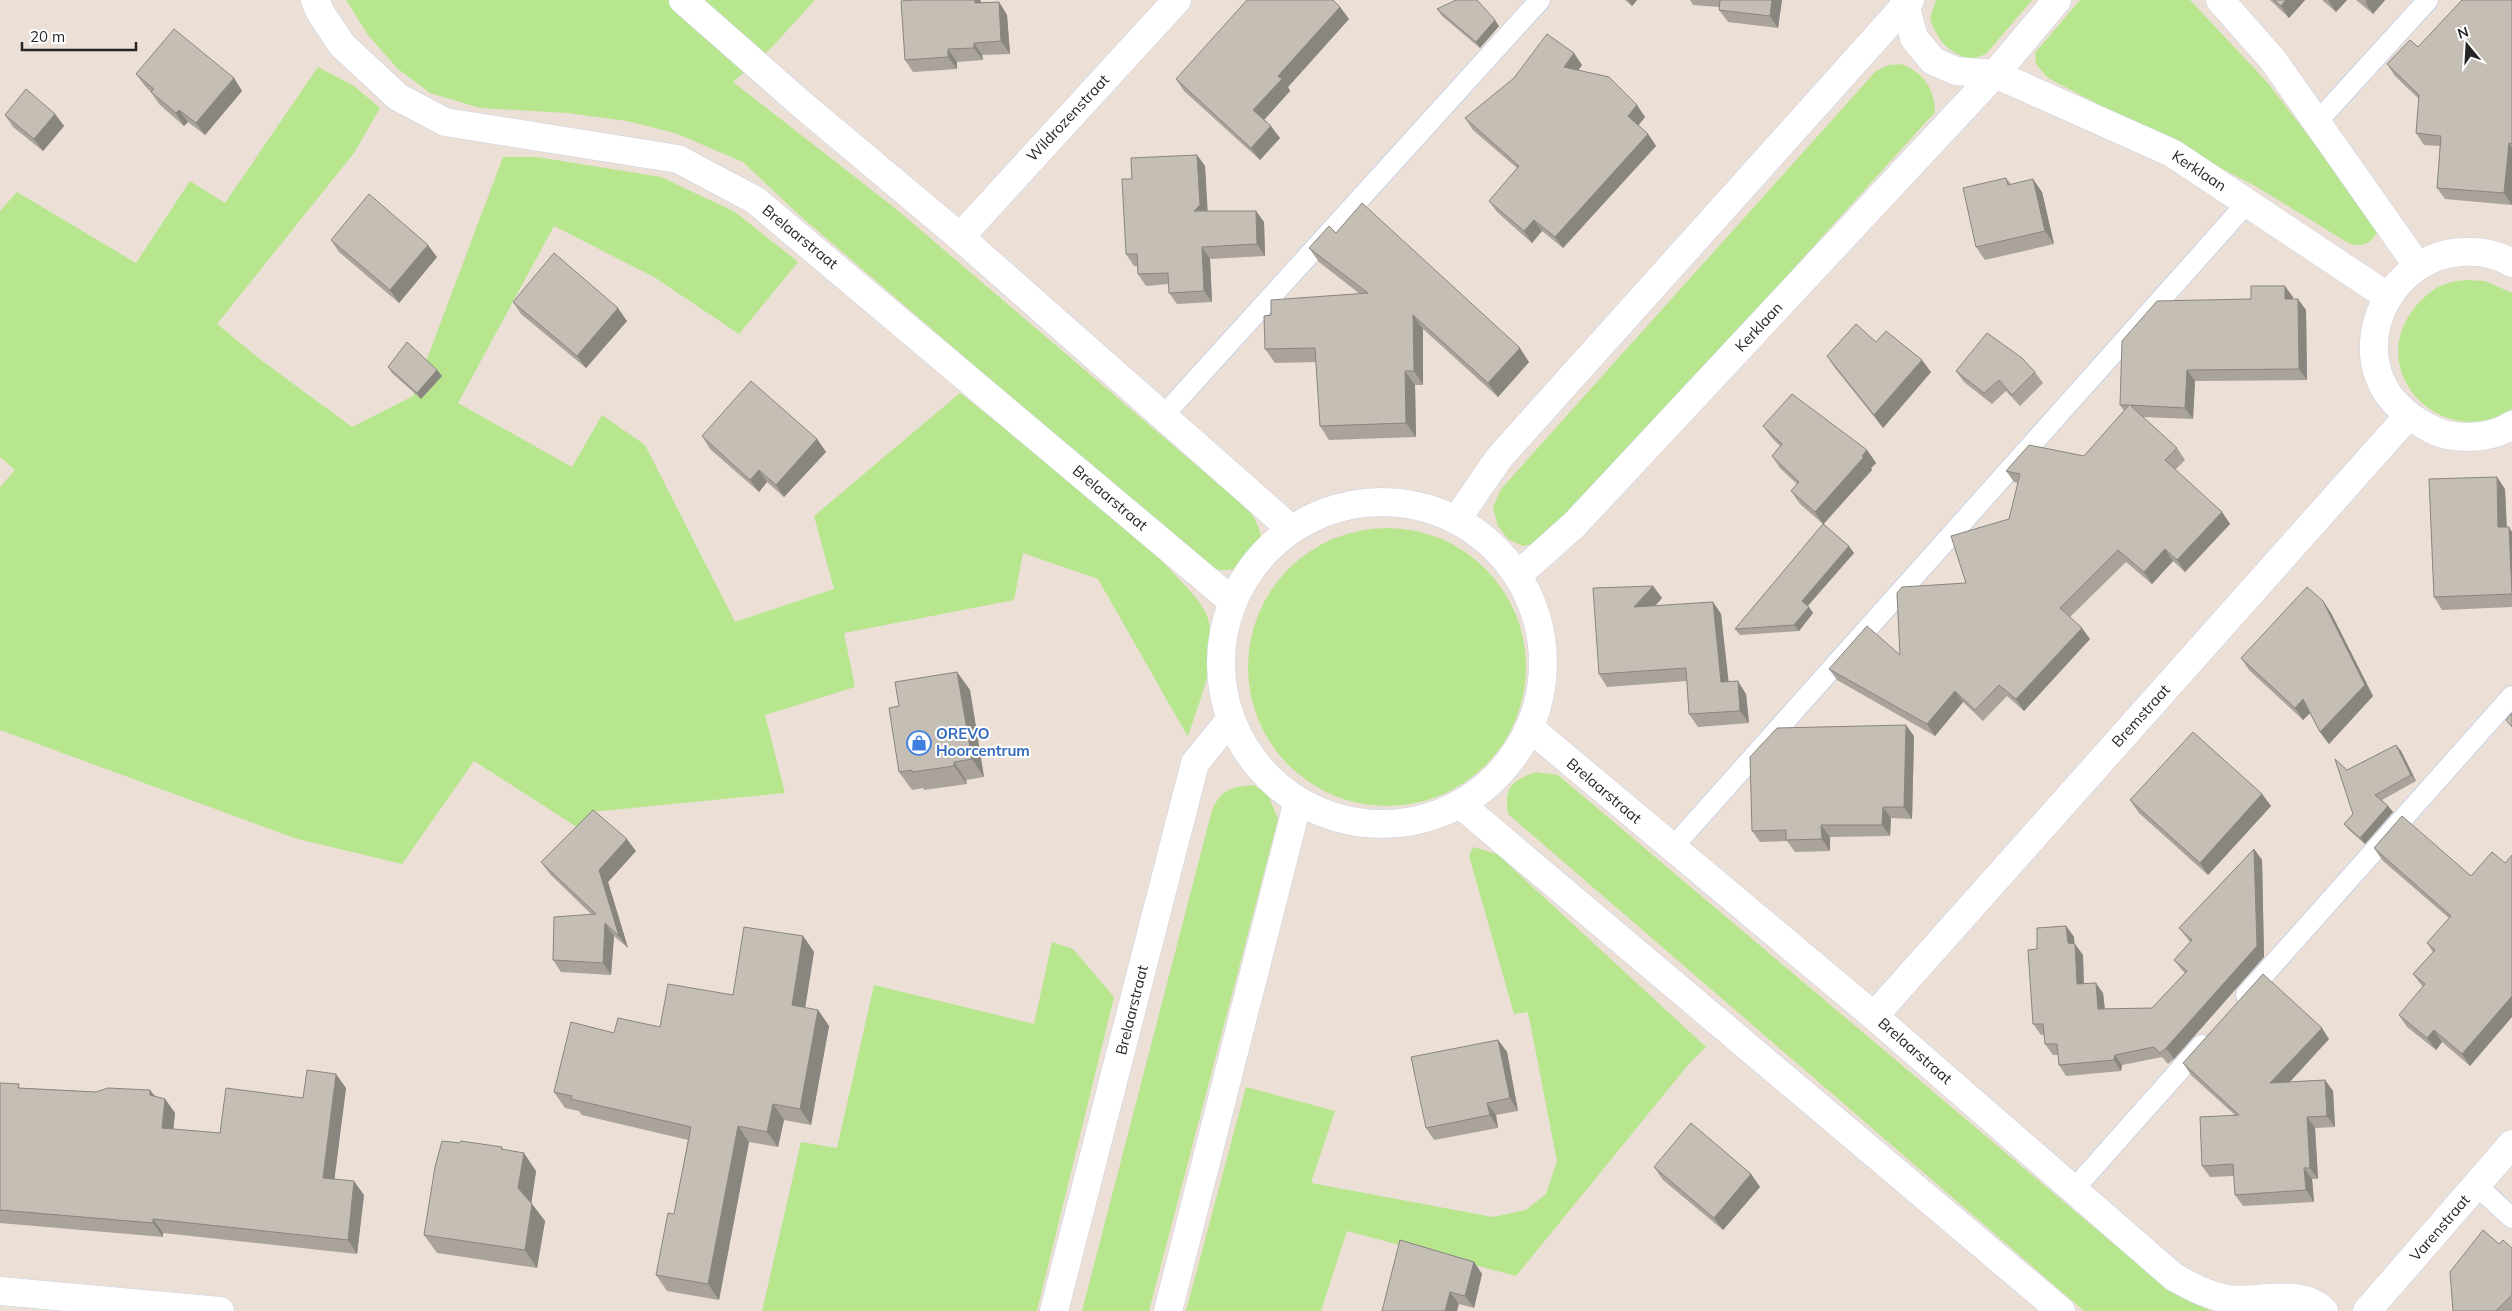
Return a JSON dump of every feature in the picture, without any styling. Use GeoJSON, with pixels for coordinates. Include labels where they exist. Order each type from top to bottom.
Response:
{"type":"FeatureCollection","features":[{"type":"Feature","properties":{"kind":"street","name":"Brelaarstraat"},"geometry":{"type":"LineString","coordinates":[[315,0],[320,12],[349,52],[398,97],[445,122],[678,159],[755,200],[1232,601]]}},
{"type":"Feature","properties":{"kind":"street"},"geometry":{"type":"LineString","coordinates":[[683,0],[806,108],[960,237],[1291,529]]}},
{"type":"Feature","properties":{"kind":"street","name":"Wildrozenstraat"},"geometry":{"type":"LineString","coordinates":[[960,237],[1177,0]]}},
{"type":"Feature","properties":{"kind":"street","name":"Kerklaan"},"geometry":{"type":"LineString","coordinates":[[1519,574],[1575,524],[1995,74],[2057,0]]}},
{"type":"Feature","properties":{"kind":"street"},"geometry":{"type":"LineString","coordinates":[[2220,0],[2273,60],[2417,265]]}},
{"type":"Feature","properties":{"kind":"street","name":"Kerklaan"},"geometry":{"type":"LineString","coordinates":[[1907,1],[1914,38],[1933,60],[1956,71],[1995,74],[2172,153],[2387,296]]}},
{"type":"Feature","properties":{"kind":"street","name":"Kerklaan"},"geometry":{"type":"LineString","coordinates":[[1457,519],[1499,458],[1907,1]]}},
{"type":"Feature","properties":{"kind":"street"},"geometry":{"type":"LineString","coordinates":[[2512,263],[2505,259],[2476,251],[2445,253],[2417,265],[2387,296],[2375,327],[2375,360],[2386,391],[2408,416],[2438,433],[2473,438],[2512,425]]}},
{"type":"Feature","properties":{"kind":"street","name":"Bremstraat"},"geometry":{"type":"LineString","coordinates":[[1874,1016],[2408,416]]}},
{"type":"Feature","properties":{"kind":"street"},"geometry":{"type":"LineString","coordinates":[[1394,502],[1428,508],[1457,519],[1496,548],[1519,574],[1540,626],[1544,672],[1530,728],[1506,766],[1487,785],[1460,804],[1420,820],[1380,824],[1339,819],[1298,801],[1269,779],[1252,760],[1230,720],[1220,681],[1221,643],[1232,601],[1250,568],[1291,529],[1340,507],[1394,502]]}},
{"type":"Feature","properties":{"kind":"street","name":"Brelaarstraat"},"geometry":{"type":"LineString","coordinates":[[1054,1311],[1195,763],[1230,720]]}},
{"type":"Feature","properties":{"kind":"street","name":"Brelaarstraat"},"geometry":{"type":"LineString","coordinates":[[1530,728],[1874,1016],[2174,1277],[2202,1293],[2230,1299],[2279,1297],[2307,1301],[2324,1311]]}},
{"type":"Feature","properties":{"kind":"street"},"geometry":{"type":"LineString","coordinates":[[1168,1311],[1298,801]]}},
{"type":"Feature","properties":{"kind":"street"},"geometry":{"type":"LineString","coordinates":[[1460,804],[2061,1311]]}},
{"type":"Feature","properties":{"kind":"street","name":"Varenstraat"},"geometry":{"type":"LineString","coordinates":[[2367,1311],[2512,1144]]}},
{"type":"Feature","properties":{"kind":"street"},"geometry":{"type":"LineString","coordinates":[[0,1291],[220,1311]]}},
{"type":"Feature","properties":{"kind":"lane"},"geometry":{"type":"LineString","coordinates":[[1163,416],[1540,0]]}},
{"type":"Feature","properties":{"kind":"lane"},"geometry":{"type":"LineString","coordinates":[[2317,122],[2428,0]]}},
{"type":"Feature","properties":{"kind":"lane"},"geometry":{"type":"LineString","coordinates":[[1672,848],[2247,203]]}},
{"type":"Feature","properties":{"kind":"lane"},"geometry":{"type":"LineString","coordinates":[[2233,1009],[2512,696]]}},
{"type":"Feature","properties":{"kind":"lane"},"geometry":{"type":"LineString","coordinates":[[2074,1189],[2213,1032]]}},
{"type":"Feature","properties":{"kind":"lane"},"geometry":{"type":"LineString","coordinates":[[2477,1186],[2512,1218]]}},
{"type":"Feature","properties":{"kind":"green space"},"geometry":{"type":"Polygon","coordinates":[[[346,0],[815,0],[773,46],[733,82],[896,209],[1250,511],[1261,535],[1261,544],[1254,559],[1248,564],[1234,569],[1211,569],[797,213],[743,162],[675,133],[627,121],[567,113],[480,108],[430,93],[398,69],[368,35],[346,0]]]}},
{"type":"Feature","properties":{"kind":"green space"},"geometry":{"type":"Polygon","coordinates":[[[1936,0],[2032,0],[1986,54],[1969,60],[1954,52],[1940,40],[1930,19],[1936,0]]]}},
{"type":"Feature","properties":{"kind":"green space"},"geometry":{"type":"Polygon","coordinates":[[[2080,0],[2190,0],[2267,82],[2373,220],[2377,233],[2374,237],[2362,245],[2350,244],[2257,187],[2048,78],[2036,64],[2035,53],[2080,0]]]}},
{"type":"Feature","properties":{"kind":"green space"},"geometry":{"type":"Polygon","coordinates":[[[1901,64],[1916,72],[1926,82],[1930,89],[1935,112],[1558,529],[1541,543],[1523,546],[1508,539],[1498,526],[1493,507],[1501,489],[1876,71],[1889,65],[1901,64]]]}},
{"type":"Feature","properties":{"kind":"green space"},"geometry":{"type":"Polygon","coordinates":[[[318,67],[354,86],[380,108],[354,153],[217,324],[261,360],[352,427],[413,396],[503,157],[537,157],[661,177],[735,212],[798,262],[739,334],[654,277],[554,226],[458,403],[572,467],[602,415],[645,445],[735,622],[834,589],[814,516],[960,393],[1127,528],[1153,552],[1202,606],[1211,631],[1210,662],[1203,693],[1188,737],[1098,579],[1023,553],[1014,600],[844,633],[855,687],[765,715],[785,793],[591,812],[583,831],[474,761],[402,864],[294,838],[0,730],[0,487],[15,470],[0,457],[0,211],[17,192],[136,263],[190,181],[225,203],[318,67]]]}},
{"type":"Feature","properties":{"kind":"green space"},"geometry":{"type":"Polygon","coordinates":[[[2465,280],[2485,281],[2512,293],[2512,409],[2486,420],[2460,421],[2437,413],[2417,398],[2404,379],[2398,355],[2402,331],[2416,306],[2428,294],[2439,287],[2451,282],[2465,280]]]}},
{"type":"Feature","properties":{"kind":"green space"},"geometry":{"type":"Polygon","coordinates":[[[1387,528],[1414,531],[1440,539],[1464,552],[1485,569],[1502,590],[1515,614],[1523,640],[1526,667],[1523,694],[1515,720],[1502,744],[1485,765],[1464,782],[1440,795],[1414,803],[1387,806],[1360,803],[1334,795],[1310,782],[1289,765],[1272,744],[1259,720],[1251,694],[1248,667],[1251,640],[1259,614],[1272,590],[1289,569],[1310,552],[1334,539],[1360,531],[1387,528]]]}},
{"type":"Feature","properties":{"kind":"green space"},"geometry":{"type":"Polygon","coordinates":[[[1536,772],[1558,775],[2161,1284],[2184,1299],[2211,1311],[2084,1311],[1508,814],[1507,797],[1511,786],[1515,782],[1536,772]]]}},
{"type":"Feature","properties":{"kind":"green space"},"geometry":{"type":"Polygon","coordinates":[[[1254,785],[1268,795],[1278,819],[1149,1311],[1082,1311],[1212,810],[1220,797],[1228,790],[1254,785]]]}},
{"type":"Feature","properties":{"kind":"green space"},"geometry":{"type":"Polygon","coordinates":[[[1473,847],[1497,854],[1706,1047],[1688,1065],[1516,1276],[1347,1231],[1321,1311],[1186,1311],[1246,1087],[1335,1111],[1311,1183],[1493,1217],[1526,1210],[1546,1194],[1557,1161],[1528,1012],[1514,1014],[1469,856],[1473,847]]]}},
{"type":"Feature","properties":{"kind":"green space"},"geometry":{"type":"Polygon","coordinates":[[[1052,942],[1073,949],[1114,997],[1037,1311],[762,1311],[801,1142],[837,1148],[874,985],[1034,1024],[1052,942]]]}},
{"type":"Feature","properties":{"kind":"building"},"geometry":{"type":"Polygon","coordinates":[[[975,0],[975,3],[999,2],[1001,41],[974,43],[974,48],[948,49],[948,57],[905,60],[901,1],[975,0]]]}},
{"type":"Feature","properties":{"kind":"building"},"geometry":{"type":"Polygon","coordinates":[[[1247,0],[1333,0],[1340,7],[1278,76],[1282,79],[1253,110],[1271,126],[1251,148],[1176,79],[1247,0]]]}},
{"type":"Feature","properties":{"kind":"building"},"geometry":{"type":"Polygon","coordinates":[[[1456,0],[1477,0],[1495,20],[1476,42],[1437,9],[1456,0]]]}},
{"type":"Feature","properties":{"kind":"building"},"geometry":{"type":"Polygon","coordinates":[[[1720,0],[1772,0],[1770,16],[1719,10],[1720,0]]]}},
{"type":"Feature","properties":{"kind":"building"},"geometry":{"type":"Polygon","coordinates":[[[2274,0],[2286,0],[2281,6],[2274,0]]]}},
{"type":"Feature","properties":{"kind":"building"},"geometry":{"type":"Polygon","coordinates":[[[2462,0],[2512,0],[2512,144],[2509,143],[2504,193],[2437,188],[2441,136],[2416,133],[2419,95],[2387,64],[2410,40],[2418,47],[2462,0]]]}},
{"type":"Feature","properties":{"kind":"building"},"geometry":{"type":"Polygon","coordinates":[[[174,29],[234,78],[196,123],[179,110],[176,113],[151,92],[154,89],[136,74],[174,29]]]}},
{"type":"Feature","properties":{"kind":"building"},"geometry":{"type":"Polygon","coordinates":[[[1547,34],[1574,53],[1564,67],[1609,77],[1637,105],[1628,116],[1648,134],[1555,237],[1534,220],[1524,231],[1489,201],[1519,166],[1465,118],[1514,78],[1547,34]]]}},
{"type":"Feature","properties":{"kind":"building"},"geometry":{"type":"Polygon","coordinates":[[[26,89],[55,114],[34,139],[5,115],[26,89]]]}},
{"type":"Feature","properties":{"kind":"building"},"geometry":{"type":"Polygon","coordinates":[[[1197,155],[1200,205],[1194,211],[1256,211],[1257,244],[1202,247],[1204,291],[1169,293],[1168,273],[1138,274],[1137,254],[1126,254],[1122,179],[1132,179],[1131,158],[1197,155]]]}},
{"type":"Feature","properties":{"kind":"building"},"geometry":{"type":"Polygon","coordinates":[[[2006,178],[2008,185],[2033,179],[2045,231],[1976,247],[1963,188],[2006,178]]]}},
{"type":"Feature","properties":{"kind":"building"},"geometry":{"type":"Polygon","coordinates":[[[369,194],[428,245],[390,290],[331,240],[369,194]]]}},
{"type":"Feature","properties":{"kind":"building"},"geometry":{"type":"Polygon","coordinates":[[[1362,203],[1520,348],[1488,383],[1413,315],[1414,371],[1405,371],[1406,423],[1320,426],[1315,348],[1265,349],[1264,316],[1271,315],[1271,300],[1368,293],[1309,248],[1329,226],[1336,233],[1362,203]]]}},
{"type":"Feature","properties":{"kind":"building"},"geometry":{"type":"Polygon","coordinates":[[[554,253],[618,308],[577,356],[513,302],[554,253]]]}},
{"type":"Feature","properties":{"kind":"building"},"geometry":{"type":"Polygon","coordinates":[[[2251,286],[2285,286],[2285,299],[2298,299],[2299,369],[2187,370],[2185,408],[2130,405],[2177,448],[2165,460],[2222,512],[2177,560],[2165,549],[2144,572],[2118,550],[2060,608],[2082,628],[2016,699],[1999,685],[1975,710],[1955,691],[1927,724],[1829,669],[1867,626],[1900,655],[1897,593],[1902,587],[1966,583],[1951,536],[2009,519],[2020,474],[2006,471],[2029,445],[2084,456],[2129,405],[2120,405],[2122,341],[2157,301],[2251,299],[2251,286]]]}},
{"type":"Feature","properties":{"kind":"building"},"geometry":{"type":"Polygon","coordinates":[[[1856,324],[1876,342],[1886,331],[1922,360],[1874,415],[1827,356],[1856,324]]]}},
{"type":"Feature","properties":{"kind":"building"},"geometry":{"type":"Polygon","coordinates":[[[1987,333],[2022,358],[2035,372],[2012,395],[1999,380],[1984,393],[1956,371],[1987,333]]]}},
{"type":"Feature","properties":{"kind":"building"},"geometry":{"type":"Polygon","coordinates":[[[407,342],[437,370],[417,393],[388,367],[407,342]]]}},
{"type":"Feature","properties":{"kind":"building"},"geometry":{"type":"Polygon","coordinates":[[[751,381],[817,439],[776,485],[759,470],[750,480],[702,436],[751,381]]]}},
{"type":"Feature","properties":{"kind":"building"},"geometry":{"type":"Polygon","coordinates":[[[1792,394],[1867,450],[1862,456],[1864,457],[1815,512],[1791,491],[1799,482],[1772,456],[1782,444],[1763,426],[1792,394]]]}},
{"type":"Feature","properties":{"kind":"building"},"geometry":{"type":"Polygon","coordinates":[[[2497,477],[2498,527],[2509,527],[2512,594],[2434,597],[2429,479],[2497,477]]]}},
{"type":"Feature","properties":{"kind":"building"},"geometry":{"type":"Polygon","coordinates":[[[1823,524],[1849,546],[1802,601],[1809,607],[1794,625],[1735,629],[1823,524]]]}},
{"type":"Feature","properties":{"kind":"building"},"geometry":{"type":"Polygon","coordinates":[[[1653,586],[1634,607],[1713,602],[1721,682],[1738,681],[1740,711],[1689,714],[1686,668],[1599,674],[1593,588],[1653,586]]]}},
{"type":"Feature","properties":{"kind":"building"},"geometry":{"type":"Polygon","coordinates":[[[2307,587],[2323,601],[2365,685],[2320,732],[2303,699],[2295,708],[2241,658],[2307,587]]]}},
{"type":"Feature","properties":{"kind":"building"},"geometry":{"type":"Polygon","coordinates":[[[957,672],[972,759],[954,762],[954,766],[899,772],[889,708],[899,706],[895,682],[957,672]]]}},
{"type":"Feature","properties":{"kind":"building"},"geometry":{"type":"Polygon","coordinates":[[[2512,713],[2512,727],[2506,720],[2512,713]]]}},
{"type":"Feature","properties":{"kind":"building"},"geometry":{"type":"Polygon","coordinates":[[[1906,725],[1904,807],[1883,807],[1882,825],[1821,825],[1822,839],[1786,840],[1786,830],[1752,831],[1750,757],[1777,728],[1906,725]]]}},
{"type":"Feature","properties":{"kind":"building"},"geometry":{"type":"Polygon","coordinates":[[[2193,732],[2262,794],[2200,863],[2130,800],[2193,732]]]}},
{"type":"Feature","properties":{"kind":"building"},"geometry":{"type":"Polygon","coordinates":[[[2396,745],[2411,775],[2375,795],[2388,806],[2360,838],[2344,824],[2353,814],[2335,759],[2347,770],[2396,745]]]}},
{"type":"Feature","properties":{"kind":"building"},"geometry":{"type":"Polygon","coordinates":[[[593,810],[627,839],[599,870],[619,936],[605,923],[603,963],[553,960],[554,917],[596,914],[541,862],[593,810]]]}},
{"type":"Feature","properties":{"kind":"building"},"geometry":{"type":"Polygon","coordinates":[[[2402,816],[2471,876],[2492,852],[2505,863],[2512,855],[2512,996],[2462,1054],[2434,1030],[2427,1038],[2399,1015],[2425,984],[2413,974],[2435,950],[2427,943],[2451,916],[2374,848],[2402,816]]]}},
{"type":"Feature","properties":{"kind":"building"},"geometry":{"type":"Polygon","coordinates":[[[2254,849],[2257,946],[2166,1048],[2160,1053],[2154,1047],[2115,1055],[2114,1060],[2059,1065],[2057,1044],[2045,1044],[2043,1024],[2033,1024],[2028,950],[2037,949],[2037,928],[2066,926],[2068,943],[2075,944],[2077,984],[2096,983],[2098,1009],[2152,1008],[2187,971],[2174,960],[2192,940],[2179,928],[2254,849]]]}},
{"type":"Feature","properties":{"kind":"building"},"geometry":{"type":"Polygon","coordinates":[[[744,927],[803,936],[792,1005],[818,1010],[800,1109],[773,1104],[767,1132],[738,1126],[708,1284],[656,1275],[668,1213],[674,1214],[691,1127],[571,1099],[572,1096],[554,1092],[571,1022],[614,1033],[618,1018],[660,1027],[668,984],[733,995],[744,927]]]}},
{"type":"Feature","properties":{"kind":"building"},"geometry":{"type":"Polygon","coordinates":[[[2263,974],[2322,1028],[2270,1083],[2325,1080],[2327,1116],[2307,1117],[2310,1168],[2304,1168],[2306,1190],[2235,1195],[2233,1164],[2202,1166],[2200,1117],[2239,1115],[2183,1063],[2263,974]]]}},
{"type":"Feature","properties":{"kind":"building"},"geometry":{"type":"Polygon","coordinates":[[[1498,1040],[1510,1098],[1487,1103],[1490,1115],[1426,1128],[1411,1057],[1498,1040]]]}},
{"type":"Feature","properties":{"kind":"building"},"geometry":{"type":"Polygon","coordinates":[[[307,1070],[336,1074],[323,1178],[354,1181],[348,1240],[153,1219],[153,1223],[0,1210],[0,1083],[19,1084],[18,1088],[96,1092],[108,1088],[150,1090],[150,1095],[165,1099],[162,1128],[220,1133],[226,1088],[303,1098],[307,1070]]]}},
{"type":"Feature","properties":{"kind":"building"},"geometry":{"type":"Polygon","coordinates":[[[1691,1123],[1751,1174],[1714,1218],[1654,1167],[1691,1123]]]}},
{"type":"Feature","properties":{"kind":"building"},"geometry":{"type":"Polygon","coordinates":[[[442,1141],[460,1143],[461,1141],[502,1147],[501,1149],[524,1153],[518,1188],[532,1204],[525,1250],[424,1235],[435,1167],[442,1141]]]}},
{"type":"Feature","properties":{"kind":"building"},"geometry":{"type":"Polygon","coordinates":[[[2483,1230],[2499,1244],[2503,1240],[2512,1248],[2512,1295],[2496,1311],[2453,1311],[2450,1272],[2483,1230]]]}},
{"type":"Feature","properties":{"kind":"building"},"geometry":{"type":"Polygon","coordinates":[[[1400,1240],[1474,1262],[1465,1296],[1450,1292],[1445,1311],[1382,1311],[1400,1240]]]}},
{"type":"Feature","properties":{"kind":"place","name":"OREVO Hoorcentrum"},"geometry":{"type":"Point","coordinates":[919,743]}}]}
